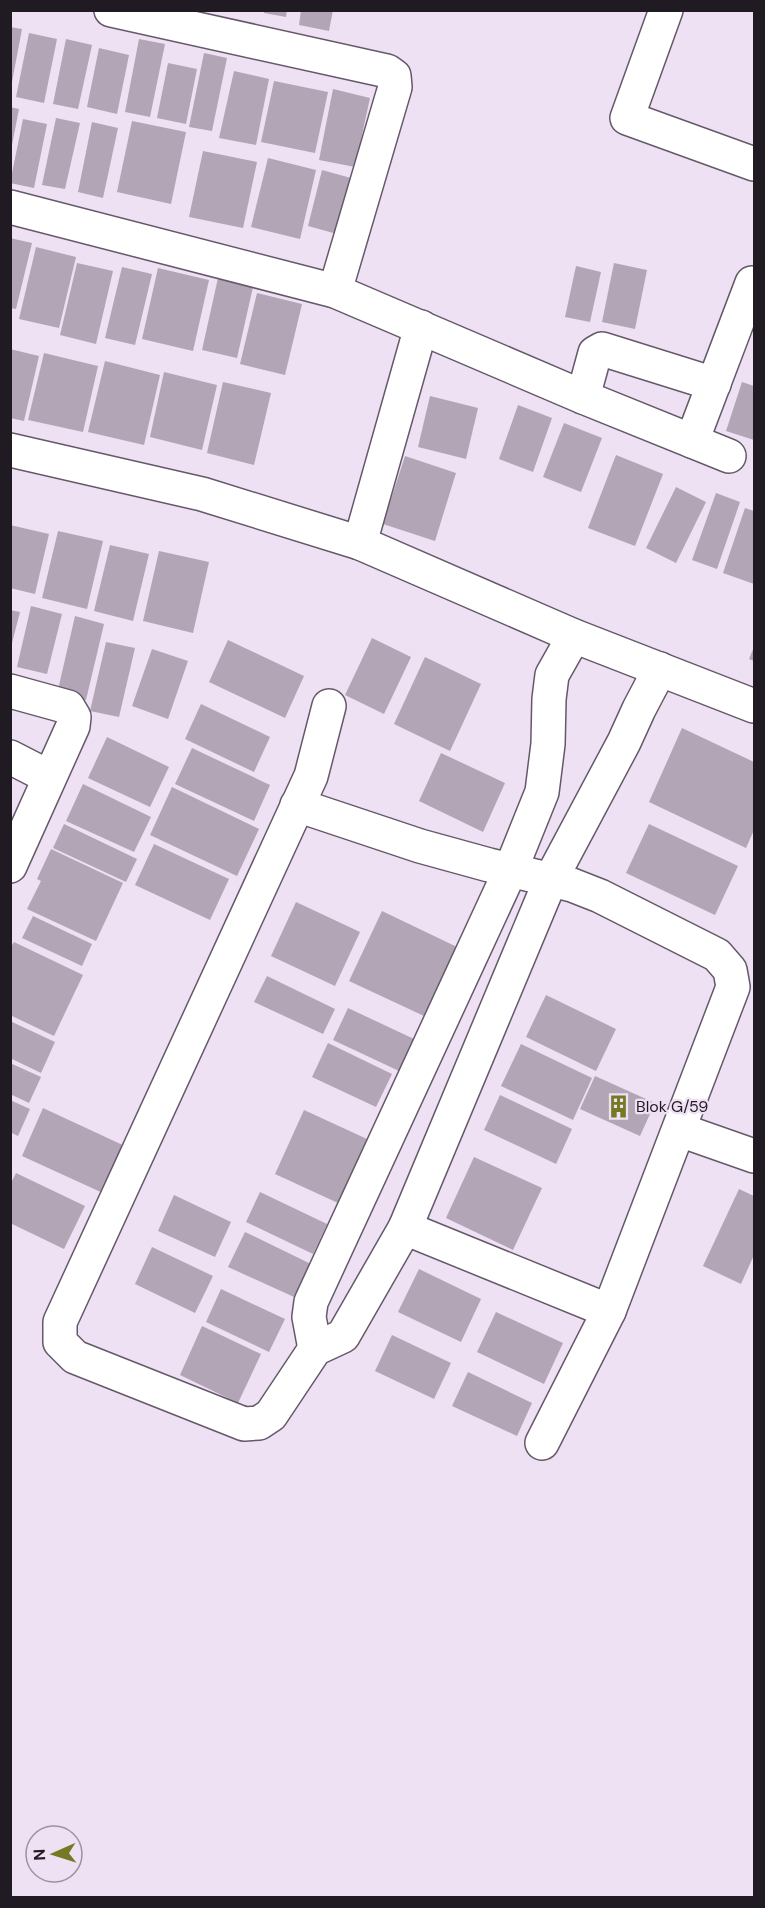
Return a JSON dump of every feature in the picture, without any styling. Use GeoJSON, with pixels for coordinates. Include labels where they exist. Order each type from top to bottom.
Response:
{"type":"FeatureCollection","features":[{"type":"Feature","properties":{"kind":"street"},"geometry":{"type":"LineString","coordinates":[[111,10],[387,71],[394,76],[395,87],[335,291]]}},
{"type":"Feature","properties":{"kind":"street"},"geometry":{"type":"LineString","coordinates":[[666,10],[627,118],[754,164]]}},
{"type":"Feature","properties":{"kind":"street"},"geometry":{"type":"LineString","coordinates":[[10,207],[335,291],[583,397],[729,456]]}},
{"type":"Feature","properties":{"kind":"street"},"geometry":{"type":"LineString","coordinates":[[692,441],[752,283]]}},
{"type":"Feature","properties":{"kind":"street"},"geometry":{"type":"LineString","coordinates":[[360,543],[421,327]]}},
{"type":"Feature","properties":{"kind":"street"},"geometry":{"type":"LineString","coordinates":[[583,397],[595,353],[602,349],[714,384]]}},
{"type":"Feature","properties":{"kind":"street"},"geometry":{"type":"LineString","coordinates":[[10,450],[202,494],[360,543],[574,636],[754,706]]}},
{"type":"Feature","properties":{"kind":"street"},"geometry":{"type":"LineString","coordinates":[[315,1349],[309,1317],[311,1302],[511,869],[542,792],[548,744],[552,675],[574,636]]}},
{"type":"Feature","properties":{"kind":"street"},"geometry":{"type":"LineString","coordinates":[[329,706],[312,776],[60,1322],[60,1342],[75,1357],[244,1424],[259,1423],[271,1415],[315,1349],[343,1336],[405,1228],[551,879],[660,669]]}},
{"type":"Feature","properties":{"kind":"street"},"geometry":{"type":"LineString","coordinates":[[10,692],[68,707],[72,713],[73,726],[10,866]]}},
{"type":"Feature","properties":{"kind":"street"},"geometry":{"type":"LineString","coordinates":[[10,757],[49,777]]}},
{"type":"Feature","properties":{"kind":"street"},"geometry":{"type":"LineString","coordinates":[[297,805],[420,846],[551,879],[600,896],[717,955],[730,970],[733,987],[609,1311],[542,1443]]}},
{"type":"Feature","properties":{"kind":"street"},"geometry":{"type":"LineString","coordinates":[[680,1130],[754,1156]]}},
{"type":"Feature","properties":{"kind":"street"},"geometry":{"type":"LineString","coordinates":[[405,1228],[609,1311]]}},
{"type":"Feature","properties":{"kind":"building"},"geometry":{"type":"Polygon","coordinates":[[[264,10],[287,10],[286,17],[264,13],[264,10]]]}},
{"type":"Feature","properties":{"kind":"building"},"geometry":{"type":"Polygon","coordinates":[[[301,10],[333,10],[329,31],[299,25],[301,10]]]}},
{"type":"Feature","properties":{"kind":"building"},"geometry":{"type":"Polygon","coordinates":[[[10,27],[22,29],[12,82],[10,81],[10,27]]]}},
{"type":"Feature","properties":{"kind":"building"},"geometry":{"type":"Polygon","coordinates":[[[29,33],[57,39],[44,103],[16,97],[29,33]]]}},
{"type":"Feature","properties":{"kind":"building"},"geometry":{"type":"Polygon","coordinates":[[[66,39],[92,45],[78,109],[53,104],[66,39]]]}},
{"type":"Feature","properties":{"kind":"building"},"geometry":{"type":"Polygon","coordinates":[[[139,39],[165,44],[150,117],[125,112],[139,39]]]}},
{"type":"Feature","properties":{"kind":"building"},"geometry":{"type":"Polygon","coordinates":[[[99,48],[129,55],[117,114],[87,107],[99,48]]]}},
{"type":"Feature","properties":{"kind":"building"},"geometry":{"type":"Polygon","coordinates":[[[204,53],[227,58],[212,131],[189,127],[204,53]]]}},
{"type":"Feature","properties":{"kind":"building"},"geometry":{"type":"Polygon","coordinates":[[[168,63],[197,69],[186,124],[157,118],[168,63]]]}},
{"type":"Feature","properties":{"kind":"building"},"geometry":{"type":"Polygon","coordinates":[[[234,71],[269,79],[256,145],[219,138],[234,71]]]}},
{"type":"Feature","properties":{"kind":"building"},"geometry":{"type":"Polygon","coordinates":[[[274,81],[328,92],[315,153],[261,142],[274,81]]]}},
{"type":"Feature","properties":{"kind":"building"},"geometry":{"type":"Polygon","coordinates":[[[333,89],[370,98],[355,167],[319,160],[333,89]]]}},
{"type":"Feature","properties":{"kind":"building"},"geometry":{"type":"Polygon","coordinates":[[[10,107],[19,109],[12,145],[10,145],[10,107]]]}},
{"type":"Feature","properties":{"kind":"building"},"geometry":{"type":"Polygon","coordinates":[[[56,118],[80,123],[65,189],[42,185],[56,118]]]}},
{"type":"Feature","properties":{"kind":"building"},"geometry":{"type":"Polygon","coordinates":[[[23,119],[47,124],[34,188],[10,183],[23,119]]]}},
{"type":"Feature","properties":{"kind":"building"},"geometry":{"type":"Polygon","coordinates":[[[132,121],[186,132],[171,204],[117,192],[132,121]]]}},
{"type":"Feature","properties":{"kind":"building"},"geometry":{"type":"Polygon","coordinates":[[[92,122],[118,128],[103,198],[78,192],[92,122]]]}},
{"type":"Feature","properties":{"kind":"building"},"geometry":{"type":"Polygon","coordinates":[[[203,151],[257,162],[243,228],[189,217],[203,151]]]}},
{"type":"Feature","properties":{"kind":"building"},"geometry":{"type":"Polygon","coordinates":[[[268,158],[316,170],[300,239],[251,227],[268,158]]]}},
{"type":"Feature","properties":{"kind":"building"},"geometry":{"type":"Polygon","coordinates":[[[322,170],[351,178],[337,234],[308,226],[322,170]]]}},
{"type":"Feature","properties":{"kind":"building"},"geometry":{"type":"Polygon","coordinates":[[[10,238],[32,243],[16,309],[10,308],[10,238]]]}},
{"type":"Feature","properties":{"kind":"building"},"geometry":{"type":"Polygon","coordinates":[[[36,247],[76,257],[59,328],[19,319],[36,247]]]}},
{"type":"Feature","properties":{"kind":"building"},"geometry":{"type":"Polygon","coordinates":[[[77,263],[113,271],[96,344],[60,335],[77,263]]]}},
{"type":"Feature","properties":{"kind":"building"},"geometry":{"type":"Polygon","coordinates":[[[614,263],[647,270],[635,329],[602,322],[614,263]]]}},
{"type":"Feature","properties":{"kind":"building"},"geometry":{"type":"Polygon","coordinates":[[[576,266],[601,272],[590,322],[565,317],[576,266]]]}},
{"type":"Feature","properties":{"kind":"building"},"geometry":{"type":"Polygon","coordinates":[[[122,267],[152,274],[135,345],[105,338],[122,267]]]}},
{"type":"Feature","properties":{"kind":"building"},"geometry":{"type":"Polygon","coordinates":[[[158,268],[209,280],[193,351],[142,339],[158,268]]]}},
{"type":"Feature","properties":{"kind":"building"},"geometry":{"type":"Polygon","coordinates":[[[218,278],[253,287],[237,358],[202,350],[218,278]]]}},
{"type":"Feature","properties":{"kind":"building"},"geometry":{"type":"Polygon","coordinates":[[[257,293],[302,304],[285,375],[240,364],[257,293]]]}},
{"type":"Feature","properties":{"kind":"building"},"geometry":{"type":"Polygon","coordinates":[[[10,349],[39,356],[24,421],[10,418],[10,349]]]}},
{"type":"Feature","properties":{"kind":"building"},"geometry":{"type":"Polygon","coordinates":[[[44,353],[98,366],[83,432],[28,420],[44,353]]]}},
{"type":"Feature","properties":{"kind":"building"},"geometry":{"type":"Polygon","coordinates":[[[105,361],[160,375],[144,445],[88,432],[105,361]]]}},
{"type":"Feature","properties":{"kind":"building"},"geometry":{"type":"Polygon","coordinates":[[[164,372],[217,385],[202,450],[150,437],[164,372]]]}},
{"type":"Feature","properties":{"kind":"building"},"geometry":{"type":"Polygon","coordinates":[[[223,382],[271,393],[254,465],[207,453],[223,382]]]}},
{"type":"Feature","properties":{"kind":"building"},"geometry":{"type":"Polygon","coordinates":[[[742,382],[754,386],[754,440],[726,431],[742,382]]]}},
{"type":"Feature","properties":{"kind":"building"},"geometry":{"type":"Polygon","coordinates":[[[430,396],[478,408],[466,459],[418,447],[430,396]]]}},
{"type":"Feature","properties":{"kind":"building"},"geometry":{"type":"Polygon","coordinates":[[[518,405],[552,418],[533,472],[499,459],[518,405]]]}},
{"type":"Feature","properties":{"kind":"building"},"geometry":{"type":"Polygon","coordinates":[[[564,423],[602,438],[581,492],[543,477],[564,423]]]}},
{"type":"Feature","properties":{"kind":"building"},"geometry":{"type":"Polygon","coordinates":[[[616,455],[663,474],[635,546],[588,528],[616,455]]]}},
{"type":"Feature","properties":{"kind":"building"},"geometry":{"type":"Polygon","coordinates":[[[405,456],[456,473],[435,541],[383,524],[405,456]]]}},
{"type":"Feature","properties":{"kind":"building"},"geometry":{"type":"Polygon","coordinates":[[[676,487],[706,502],[676,563],[646,548],[676,487]]]}},
{"type":"Feature","properties":{"kind":"building"},"geometry":{"type":"Polygon","coordinates":[[[716,493],[740,502],[717,569],[692,560],[716,493]]]}},
{"type":"Feature","properties":{"kind":"building"},"geometry":{"type":"Polygon","coordinates":[[[745,508],[754,511],[754,584],[723,573],[745,508]]]}},
{"type":"Feature","properties":{"kind":"building"},"geometry":{"type":"Polygon","coordinates":[[[10,525],[49,534],[35,594],[10,588],[10,525]]]}},
{"type":"Feature","properties":{"kind":"building"},"geometry":{"type":"Polygon","coordinates":[[[58,531],[103,541],[87,609],[42,598],[58,531]]]}},
{"type":"Feature","properties":{"kind":"building"},"geometry":{"type":"Polygon","coordinates":[[[110,545],[149,554],[133,621],[94,611],[110,545]]]}},
{"type":"Feature","properties":{"kind":"building"},"geometry":{"type":"Polygon","coordinates":[[[159,551],[209,562],[193,633],[143,621],[159,551]]]}},
{"type":"Feature","properties":{"kind":"building"},"geometry":{"type":"Polygon","coordinates":[[[31,606],[62,614],[47,674],[17,667],[31,606]]]}},
{"type":"Feature","properties":{"kind":"building"},"geometry":{"type":"Polygon","coordinates":[[[10,610],[20,612],[11,647],[10,647],[10,610]]]}},
{"type":"Feature","properties":{"kind":"building"},"geometry":{"type":"Polygon","coordinates":[[[75,616],[104,624],[86,700],[57,694],[75,616]]]}},
{"type":"Feature","properties":{"kind":"building"},"geometry":{"type":"Polygon","coordinates":[[[372,638],[411,657],[384,714],[345,695],[372,638]]]}},
{"type":"Feature","properties":{"kind":"building"},"geometry":{"type":"Polygon","coordinates":[[[228,640],[304,676],[285,718],[209,682],[228,640]]]}},
{"type":"Feature","properties":{"kind":"building"},"geometry":{"type":"Polygon","coordinates":[[[106,642],[135,648],[119,717],[90,711],[106,642]]]}},
{"type":"Feature","properties":{"kind":"building"},"geometry":{"type":"Polygon","coordinates":[[[754,647],[754,661],[749,659],[754,647]]]}},
{"type":"Feature","properties":{"kind":"building"},"geometry":{"type":"Polygon","coordinates":[[[152,649],[188,661],[168,719],[132,706],[152,649]]]}},
{"type":"Feature","properties":{"kind":"building"},"geometry":{"type":"Polygon","coordinates":[[[425,657],[481,684],[450,751],[394,724],[425,657]]]}},
{"type":"Feature","properties":{"kind":"building"},"geometry":{"type":"Polygon","coordinates":[[[201,704],[270,737],[254,772],[185,739],[201,704]]]}},
{"type":"Feature","properties":{"kind":"building"},"geometry":{"type":"Polygon","coordinates":[[[682,728],[754,762],[754,830],[746,848],[649,802],[682,728]]]}},
{"type":"Feature","properties":{"kind":"building"},"geometry":{"type":"Polygon","coordinates":[[[107,737],[169,767],[150,807],[88,778],[107,737]]]}},
{"type":"Feature","properties":{"kind":"building"},"geometry":{"type":"Polygon","coordinates":[[[192,748],[270,785],[254,821],[175,784],[192,748]]]}},
{"type":"Feature","properties":{"kind":"building"},"geometry":{"type":"Polygon","coordinates":[[[441,753],[505,783],[483,832],[419,801],[441,753]]]}},
{"type":"Feature","properties":{"kind":"building"},"geometry":{"type":"Polygon","coordinates":[[[83,784],[151,817],[134,852],[66,821],[83,784]]]}},
{"type":"Feature","properties":{"kind":"building"},"geometry":{"type":"Polygon","coordinates":[[[172,787],[259,829],[237,876],[150,835],[172,787]]]}},
{"type":"Feature","properties":{"kind":"building"},"geometry":{"type":"Polygon","coordinates":[[[64,824],[137,859],[126,882],[53,848],[64,824]]]}},
{"type":"Feature","properties":{"kind":"building"},"geometry":{"type":"Polygon","coordinates":[[[649,824],[738,866],[715,915],[626,873],[649,824]]]}},
{"type":"Feature","properties":{"kind":"building"},"geometry":{"type":"Polygon","coordinates":[[[154,844],[229,879],[210,920],[135,885],[154,844]]]}},
{"type":"Feature","properties":{"kind":"building"},"geometry":{"type":"Polygon","coordinates":[[[51,849],[123,883],[96,941],[27,909],[41,881],[37,879],[51,849]]]}},
{"type":"Feature","properties":{"kind":"building"},"geometry":{"type":"Polygon","coordinates":[[[296,902],[360,932],[335,986],[271,956],[296,902]]]}},
{"type":"Feature","properties":{"kind":"building"},"geometry":{"type":"Polygon","coordinates":[[[382,911],[457,947],[424,1016],[349,981],[382,911]]]}},
{"type":"Feature","properties":{"kind":"building"},"geometry":{"type":"Polygon","coordinates":[[[33,916],[92,944],[82,966],[22,938],[33,916]]]}},
{"type":"Feature","properties":{"kind":"building"},"geometry":{"type":"Polygon","coordinates":[[[14,942],[83,975],[54,1036],[10,1015],[10,948],[14,942]]]}},
{"type":"Feature","properties":{"kind":"building"},"geometry":{"type":"Polygon","coordinates":[[[267,976],[335,1009],[323,1034],[254,1002],[267,976]]]}},
{"type":"Feature","properties":{"kind":"building"},"geometry":{"type":"Polygon","coordinates":[[[546,995],[616,1029],[596,1071],[526,1037],[546,995]]]}},
{"type":"Feature","properties":{"kind":"building"},"geometry":{"type":"Polygon","coordinates":[[[348,1008],[414,1039],[399,1071],[333,1040],[348,1008]]]}},
{"type":"Feature","properties":{"kind":"building"},"geometry":{"type":"Polygon","coordinates":[[[10,1021],[55,1042],[41,1073],[10,1058],[10,1021]]]}},
{"type":"Feature","properties":{"kind":"building"},"geometry":{"type":"Polygon","coordinates":[[[328,1043],[392,1074],[376,1107],[312,1077],[328,1043]]]}},
{"type":"Feature","properties":{"kind":"building"},"geometry":{"type":"Polygon","coordinates":[[[521,1044],[592,1078],[573,1120],[501,1086],[521,1044]]]}},
{"type":"Feature","properties":{"kind":"building"},"geometry":{"type":"Polygon","coordinates":[[[10,1063],[41,1077],[29,1103],[10,1094],[10,1063]]]}},
{"type":"Feature","properties":{"kind":"building","name":"Blok G/59"},"geometry":{"type":"Polygon","coordinates":[[[595,1076],[655,1103],[640,1136],[580,1109],[595,1076]]]}},
{"type":"Feature","properties":{"kind":"building"},"geometry":{"type":"Polygon","coordinates":[[[500,1095],[572,1129],[556,1164],[484,1130],[500,1095]]]}},
{"type":"Feature","properties":{"kind":"building"},"geometry":{"type":"Polygon","coordinates":[[[10,1100],[30,1109],[18,1136],[10,1132],[10,1100]]]}},
{"type":"Feature","properties":{"kind":"building"},"geometry":{"type":"Polygon","coordinates":[[[43,1108],[127,1147],[105,1194],[22,1156],[43,1108]]]}},
{"type":"Feature","properties":{"kind":"building"},"geometry":{"type":"Polygon","coordinates":[[[304,1110],[367,1139],[338,1203],[275,1174],[304,1110]]]}},
{"type":"Feature","properties":{"kind":"building"},"geometry":{"type":"Polygon","coordinates":[[[474,1157],[542,1188],[513,1250],[446,1218],[474,1157]]]}},
{"type":"Feature","properties":{"kind":"building"},"geometry":{"type":"Polygon","coordinates":[[[16,1173],[85,1206],[64,1249],[10,1223],[10,1185],[16,1173]]]}},
{"type":"Feature","properties":{"kind":"building"},"geometry":{"type":"Polygon","coordinates":[[[739,1189],[754,1196],[754,1255],[741,1284],[703,1266],[739,1189]]]}},
{"type":"Feature","properties":{"kind":"building"},"geometry":{"type":"Polygon","coordinates":[[[260,1192],[327,1224],[313,1254],[246,1222],[260,1192]]]}},
{"type":"Feature","properties":{"kind":"building"},"geometry":{"type":"Polygon","coordinates":[[[174,1195],[231,1222],[215,1257],[158,1231],[174,1195]]]}},
{"type":"Feature","properties":{"kind":"building"},"geometry":{"type":"Polygon","coordinates":[[[245,1232],[311,1264],[294,1297],[228,1267],[245,1232]]]}},
{"type":"Feature","properties":{"kind":"building"},"geometry":{"type":"Polygon","coordinates":[[[152,1247],[213,1276],[195,1313],[135,1284],[152,1247]]]}},
{"type":"Feature","properties":{"kind":"building"},"geometry":{"type":"Polygon","coordinates":[[[419,1269],[481,1299],[461,1342],[398,1312],[419,1269]]]}},
{"type":"Feature","properties":{"kind":"building"},"geometry":{"type":"Polygon","coordinates":[[[221,1289],[285,1319],[269,1352],[206,1322],[221,1289]]]}},
{"type":"Feature","properties":{"kind":"building"},"geometry":{"type":"Polygon","coordinates":[[[496,1312],[563,1343],[544,1384],[477,1352],[496,1312]]]}},
{"type":"Feature","properties":{"kind":"building"},"geometry":{"type":"Polygon","coordinates":[[[202,1326],[261,1354],[238,1403],[180,1375],[202,1326]]]}},
{"type":"Feature","properties":{"kind":"building"},"geometry":{"type":"Polygon","coordinates":[[[392,1335],[451,1363],[434,1399],[375,1371],[392,1335]]]}},
{"type":"Feature","properties":{"kind":"building"},"geometry":{"type":"Polygon","coordinates":[[[468,1372],[532,1403],[517,1436],[452,1406],[468,1372]]]}},
{"type":"Feature","properties":{"kind":"place","name":"Blok G/59"},"geometry":{"type":"Point","coordinates":[618,1106]}}]}
